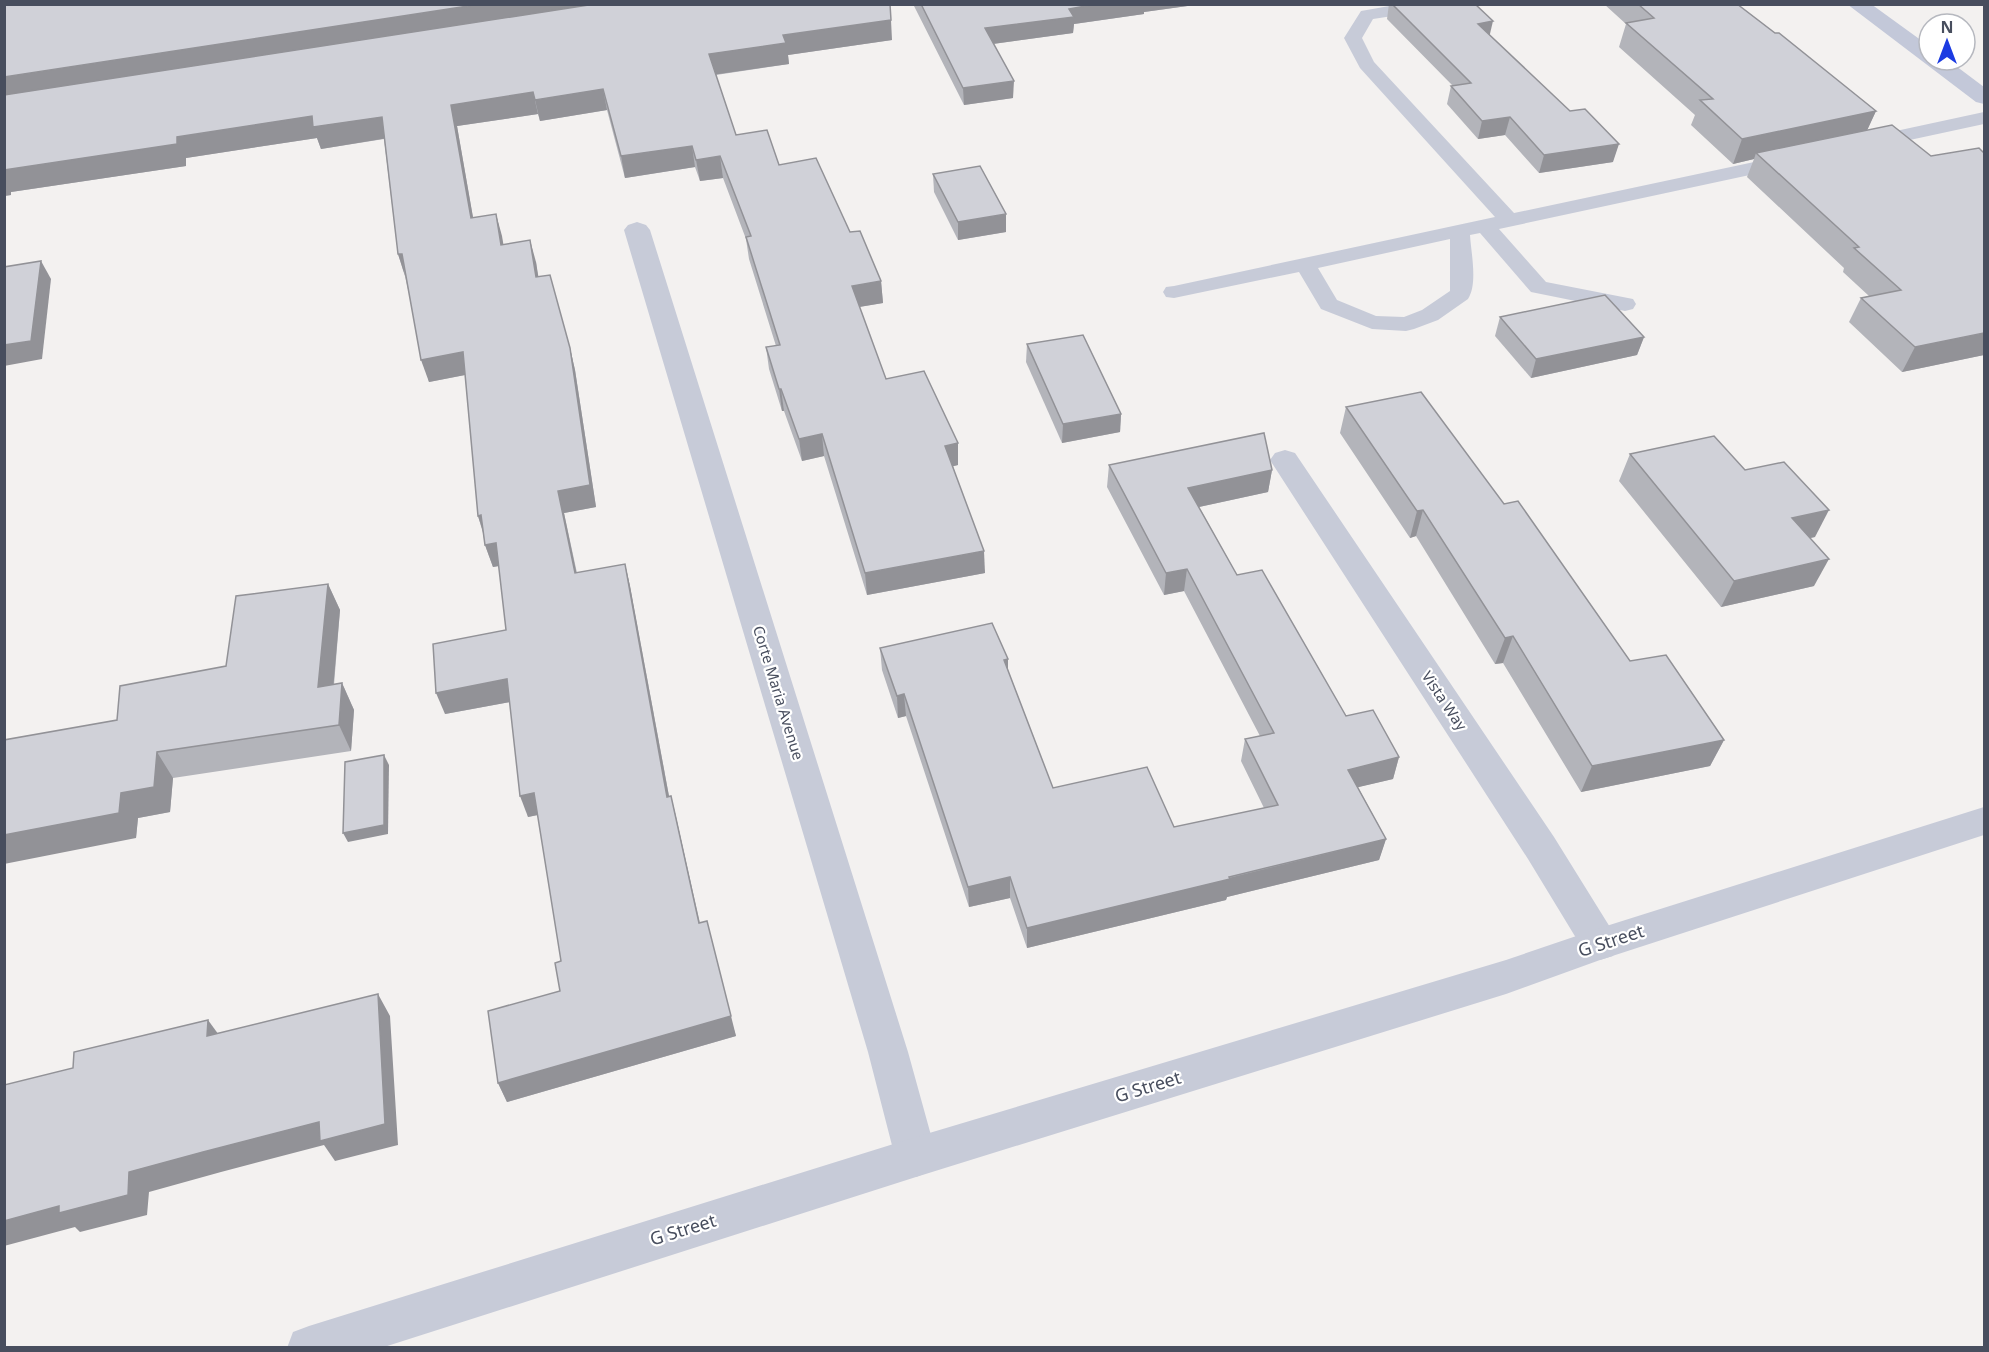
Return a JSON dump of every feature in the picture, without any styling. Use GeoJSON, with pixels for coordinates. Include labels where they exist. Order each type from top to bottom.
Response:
{"type":"FeatureCollection","features":[{"type":"Feature","properties":{"kind":"main road"},"geometry":{"type":"LineString","coordinates":[[1857,4],[1917,47]]}},
{"type":"Feature","properties":{"kind":"main road"},"geometry":{"type":"LineString","coordinates":[[1950,72],[1984,97]]}},
{"type":"Feature","properties":{"kind":"street","name":"Corte Maria Avenue"},"geometry":{"type":"LineString","coordinates":[[637,230],[888,1052],[916,1157]]}},
{"type":"Feature","properties":{"kind":"street","name":"Vista Way"},"geometry":{"type":"LineString","coordinates":[[1285,460],[1541,848],[1600,944]]}},
{"type":"Feature","properties":{"kind":"street","name":"G Street"},"geometry":{"type":"LineString","coordinates":[[309,1347],[916,1157],[1506,977],[1600,944],[1984,822]]}},
{"type":"Feature","properties":{"kind":"lane"},"geometry":{"type":"LineString","coordinates":[[1438,4],[1367,15],[1353,38],[1366,64],[1510,221]]}},
{"type":"Feature","properties":{"kind":"lane"},"geometry":{"type":"LineString","coordinates":[[1852,146],[1984,118]]}},
{"type":"Feature","properties":{"kind":"lane"},"geometry":{"type":"LineString","coordinates":[[1174,292],[1806,156]]}},
{"type":"Feature","properties":{"kind":"lane"},"geometry":{"type":"LineString","coordinates":[[1485,226],[1539,287],[1626,304]]}},
{"type":"Feature","properties":{"kind":"lane"},"geometry":{"type":"LineString","coordinates":[[1305,264],[1329,304],[1372,322],[1406,324],[1430,315],[1460,294],[1462,277],[1460,231]]}},
{"type":"Feature","properties":{"kind":"building"},"geometry":{"type":"Polygon","coordinates":[[[4,4],[481,4],[4,77],[4,4]]]}},
{"type":"Feature","properties":{"kind":"building"},"geometry":{"type":"Polygon","coordinates":[[[595,4],[890,4],[891,20],[783,35],[786,43],[709,54],[736,135],[767,130],[779,165],[816,158],[850,232],[860,231],[881,281],[852,286],[886,379],[924,371],[958,443],[945,446],[984,551],[865,573],[822,434],[799,439],[781,389],[779,389],[766,347],[780,345],[746,237],[751,236],[720,156],[696,160],[692,146],[621,156],[603,89],[535,100],[533,92],[451,105],[471,218],[496,214],[501,245],[530,240],[536,277],[550,275],[570,348],[590,485],[558,491],[575,573],[625,564],[667,797],[671,796],[699,923],[707,921],[731,1016],[498,1083],[488,1011],[560,991],[555,963],[561,961],[534,793],[520,796],[507,679],[436,693],[433,644],[506,630],[496,543],[485,545],[481,515],[478,516],[463,352],[421,360],[402,254],[398,254],[382,117],[313,127],[312,116],[177,137],[177,144],[4,170],[4,95],[595,4]]]}},
{"type":"Feature","properties":{"kind":"building"},"geometry":{"type":"Polygon","coordinates":[[[921,4],[1096,4],[1069,9],[1074,17],[985,28],[1014,81],[963,88],[921,4]]]}},
{"type":"Feature","properties":{"kind":"building"},"geometry":{"type":"Polygon","coordinates":[[[1392,4],[1475,4],[1493,21],[1478,24],[1570,111],[1585,109],[1619,144],[1544,155],[1510,117],[1482,121],[1451,86],[1471,83],[1392,4]]]}},
{"type":"Feature","properties":{"kind":"building"},"geometry":{"type":"Polygon","coordinates":[[[1638,4],[1737,4],[1775,33],[1779,33],[1876,111],[1742,139],[1700,100],[1713,99],[1626,23],[1654,18],[1638,4]]]}},
{"type":"Feature","properties":{"kind":"building"},"geometry":{"type":"Polygon","coordinates":[[[1892,125],[1931,156],[1979,148],[1984,153],[1984,333],[1915,347],[1861,298],[1901,290],[1854,248],[1859,247],[1756,153],[1892,125]]]}},
{"type":"Feature","properties":{"kind":"building"},"geometry":{"type":"Polygon","coordinates":[[[980,166],[1006,214],[958,222],[933,174],[980,166]]]}},
{"type":"Feature","properties":{"kind":"building"},"geometry":{"type":"Polygon","coordinates":[[[41,261],[31,341],[4,345],[4,267],[41,261]]]}},
{"type":"Feature","properties":{"kind":"building"},"geometry":{"type":"Polygon","coordinates":[[[1605,295],[1644,337],[1536,359],[1500,317],[1605,295]]]}},
{"type":"Feature","properties":{"kind":"building"},"geometry":{"type":"Polygon","coordinates":[[[1083,335],[1121,414],[1063,424],[1027,344],[1083,335]]]}},
{"type":"Feature","properties":{"kind":"building"},"geometry":{"type":"Polygon","coordinates":[[[1421,392],[1504,504],[1518,501],[1630,661],[1666,655],[1724,740],[1592,766],[1513,636],[1505,638],[1423,510],[1417,511],[1346,407],[1421,392]]]}},
{"type":"Feature","properties":{"kind":"building"},"geometry":{"type":"Polygon","coordinates":[[[1264,433],[1272,470],[1188,488],[1237,575],[1262,570],[1346,716],[1373,710],[1399,757],[1348,770],[1386,839],[1027,928],[1010,877],[968,887],[904,694],[897,696],[880,648],[992,623],[1008,659],[1004,660],[1053,788],[1147,767],[1174,827],[1278,805],[1245,739],[1274,733],[1187,569],[1166,573],[1109,465],[1264,433]]]}},
{"type":"Feature","properties":{"kind":"building"},"geometry":{"type":"Polygon","coordinates":[[[1714,436],[1745,470],[1784,462],[1829,510],[1792,518],[1829,559],[1734,581],[1630,454],[1714,436]]]}},
{"type":"Feature","properties":{"kind":"building"},"geometry":{"type":"Polygon","coordinates":[[[328,584],[318,687],[342,683],[339,725],[157,752],[154,787],[121,793],[119,813],[4,835],[4,740],[117,720],[120,686],[226,666],[236,596],[328,584]]]}},
{"type":"Feature","properties":{"kind":"building"},"geometry":{"type":"Polygon","coordinates":[[[384,755],[384,825],[343,833],[345,762],[384,755]]]}},
{"type":"Feature","properties":{"kind":"building"},"geometry":{"type":"Polygon","coordinates":[[[378,994],[385,1124],[320,1141],[319,1122],[129,1172],[128,1195],[59,1213],[59,1206],[4,1221],[4,1085],[73,1068],[74,1052],[208,1020],[207,1036],[378,994]]]}}]}
